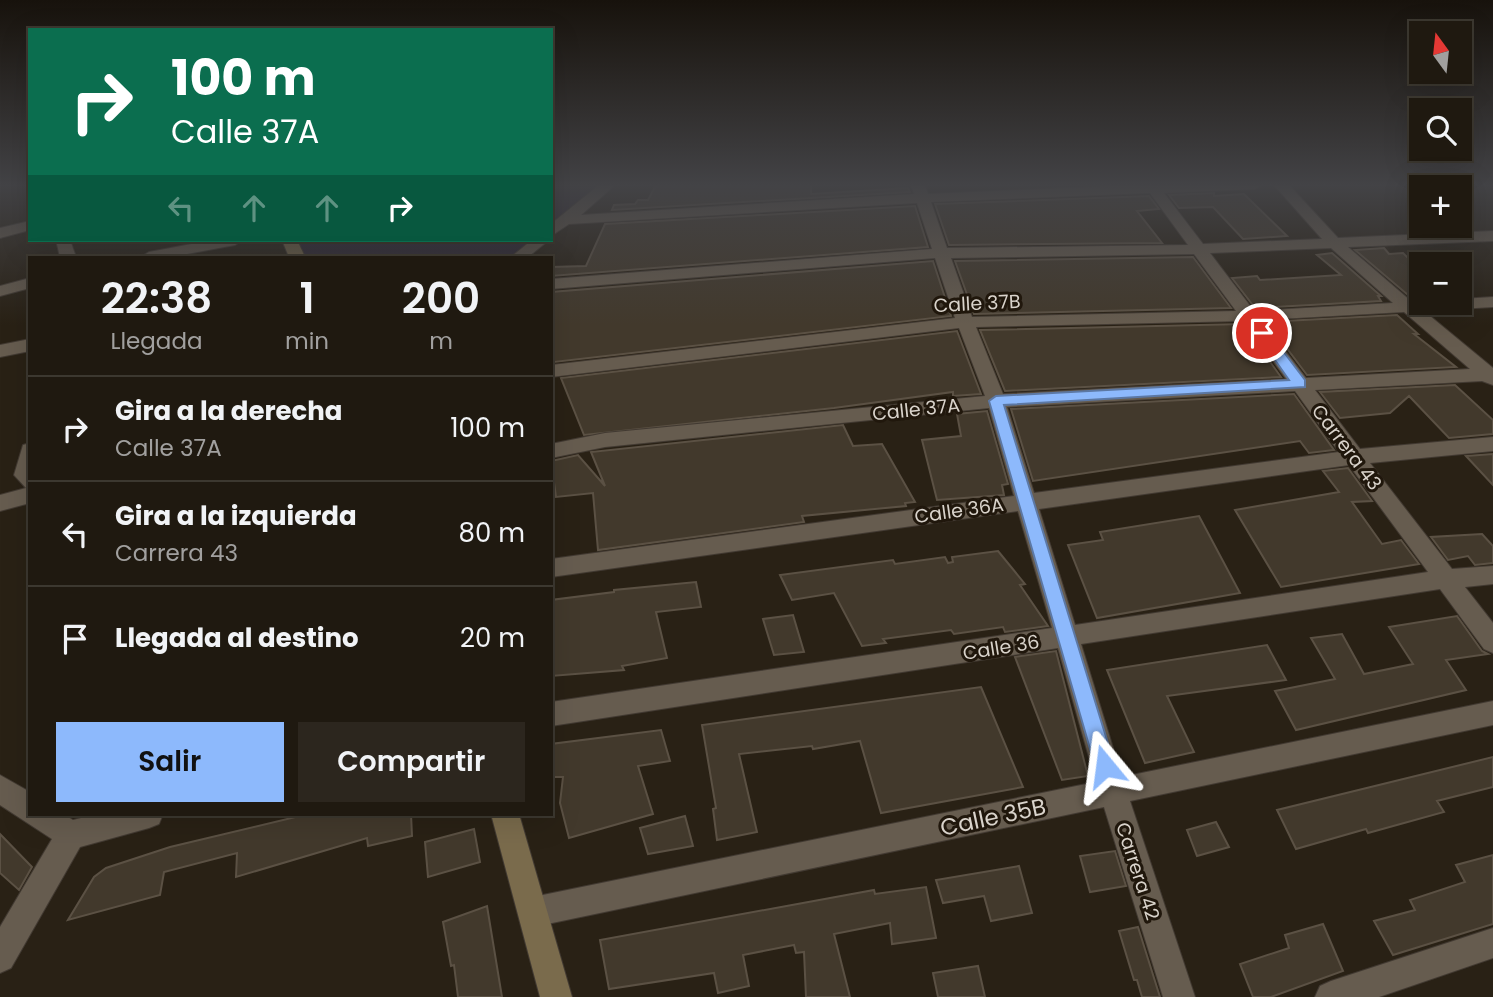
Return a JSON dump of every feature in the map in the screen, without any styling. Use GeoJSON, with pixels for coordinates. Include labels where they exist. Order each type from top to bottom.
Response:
{"type":"FeatureCollection","features":[{"type":"Feature","properties":{"kind":"street","name":"Carrera 42"},"geometry":{"type":"LineString","coordinates":[[934,232],[996,401],[1113,792],[1179,997]]}},
{"type":"Feature","properties":{"kind":"street","name":"Carrera 43"},"geometry":{"type":"LineString","coordinates":[[1186,232],[1493,642]]}},
{"type":"Feature","properties":{"kind":"street"},"geometry":{"type":"LineString","coordinates":[[1323,232],[1491,376]]}},
{"type":"Feature","properties":{"kind":"street"},"geometry":{"type":"LineString","coordinates":[[553,284],[941,253],[1199,249],[1332,241],[1493,236]]}},
{"type":"Feature","properties":{"kind":"street"},"geometry":{"type":"LineString","coordinates":[[166,250],[221,242]]}},
{"type":"Feature","properties":{"kind":"street"},"geometry":{"type":"LineString","coordinates":[[520,256],[538,242]]}},
{"type":"Feature","properties":{"kind":"street"},"geometry":{"type":"LineString","coordinates":[[0,290],[28,283]]}},
{"type":"Feature","properties":{"kind":"street","name":"Calle 37B"},"geometry":{"type":"LineString","coordinates":[[553,371],[965,322],[1250,316],[1493,302]]}},
{"type":"Feature","properties":{"kind":"street"},"geometry":{"type":"LineString","coordinates":[[0,351],[28,345]]}},
{"type":"Feature","properties":{"kind":"street","name":"Calle 37A"},"geometry":{"type":"LineString","coordinates":[[553,451],[605,440],[996,401],[1491,376]]}},
{"type":"Feature","properties":{"kind":"street","name":"Calle 36A"},"geometry":{"type":"LineString","coordinates":[[553,568],[1026,500],[1354,457],[1493,443]]}},
{"type":"Feature","properties":{"kind":"street"},"geometry":{"type":"LineString","coordinates":[[28,458],[24,475],[28,480]]}},
{"type":"Feature","properties":{"kind":"street"},"geometry":{"type":"LineString","coordinates":[[0,503],[28,496]]}},
{"type":"Feature","properties":{"kind":"street","name":"Calle 36"},"geometry":{"type":"LineString","coordinates":[[553,715],[1446,579],[1493,575]]}},
{"type":"Feature","properties":{"kind":"street","name":"Calle 35B"},"geometry":{"type":"LineString","coordinates":[[533,912],[1493,713]]}},
{"type":"Feature","properties":{"kind":"street"},"geometry":{"type":"LineString","coordinates":[[0,789],[28,807]]}},
{"type":"Feature","properties":{"kind":"street"},"geometry":{"type":"LineString","coordinates":[[41,816],[71,835]]}},
{"type":"Feature","properties":{"kind":"street"},"geometry":{"type":"LineString","coordinates":[[0,957],[71,835],[142,816]]}},
{"type":"Feature","properties":{"kind":"street"},"geometry":{"type":"LineString","coordinates":[[506,816],[555,997]]}},
{"type":"Feature","properties":{"kind":"street"},"geometry":{"type":"LineString","coordinates":[[1331,997],[1493,943]]}},
{"type":"Feature","properties":{"kind":"shaded area"},"geometry":{"type":"Polygon","coordinates":[[[288,242],[541,242],[523,256],[295,256],[288,242]]]}},
{"type":"Feature","properties":{"kind":"building"},"geometry":{"type":"Polygon","coordinates":[[[602,232],[923,232],[928,247],[553,276],[553,267],[586,266],[602,232]]]}},
{"type":"Feature","properties":{"kind":"building"},"geometry":{"type":"Polygon","coordinates":[[[944,232],[1153,232],[1162,243],[949,245],[944,232]]]}},
{"type":"Feature","properties":{"kind":"building"},"geometry":{"type":"Polygon","coordinates":[[[1236,232],[1282,232],[1287,236],[1243,239],[1236,232]]]}},
{"type":"Feature","properties":{"kind":"building"},"geometry":{"type":"Polygon","coordinates":[[[1384,248],[1389,254],[1403,253],[1409,259],[1409,295],[1408,295],[1355,250],[1384,248]]]}},
{"type":"Feature","properties":{"kind":"building"},"geometry":{"type":"Polygon","coordinates":[[[1332,253],[1381,296],[1378,296],[1381,301],[1255,308],[1232,278],[1257,276],[1260,280],[1341,275],[1317,255],[1332,253]]]}},
{"type":"Feature","properties":{"kind":"building"},"geometry":{"type":"Polygon","coordinates":[[[1193,257],[1231,308],[974,314],[955,261],[1193,257]]]}},
{"type":"Feature","properties":{"kind":"building"},"geometry":{"type":"Polygon","coordinates":[[[933,261],[951,316],[554,362],[553,292],[933,261]]]}},
{"type":"Feature","properties":{"kind":"building"},"geometry":{"type":"Polygon","coordinates":[[[1397,315],[1418,334],[1414,334],[1456,367],[1307,375],[1267,322],[1397,315]]]}},
{"type":"Feature","properties":{"kind":"building"},"geometry":{"type":"Polygon","coordinates":[[[1243,324],[1281,377],[1005,391],[980,330],[1243,324]]]}},
{"type":"Feature","properties":{"kind":"building"},"geometry":{"type":"Polygon","coordinates":[[[957,331],[981,394],[953,396],[953,392],[834,408],[584,435],[561,378],[957,331]]]}},
{"type":"Feature","properties":{"kind":"building"},"geometry":{"type":"Polygon","coordinates":[[[1455,385],[1493,420],[1493,434],[1449,438],[1409,396],[1390,413],[1340,418],[1320,392],[1455,385]]]}},
{"type":"Feature","properties":{"kind":"building"},"geometry":{"type":"Polygon","coordinates":[[[1294,394],[1334,450],[1309,453],[1300,441],[1033,481],[1011,409],[1294,394]]]}},
{"type":"Feature","properties":{"kind":"building"},"geometry":{"type":"Polygon","coordinates":[[[987,411],[1008,484],[1002,485],[1004,495],[937,500],[922,440],[961,436],[957,414],[987,411]]]}},
{"type":"Feature","properties":{"kind":"building"},"geometry":{"type":"Polygon","coordinates":[[[843,425],[853,446],[882,444],[915,502],[905,503],[906,506],[802,516],[804,522],[598,550],[593,493],[556,497],[553,475],[553,461],[578,455],[605,486],[591,452],[843,425]]]}},
{"type":"Feature","properties":{"kind":"building"},"geometry":{"type":"Polygon","coordinates":[[[1493,454],[1493,485],[1466,456],[1493,454]]]}},
{"type":"Feature","properties":{"kind":"building"},"geometry":{"type":"Polygon","coordinates":[[[1348,468],[1372,501],[1352,502],[1382,544],[1401,540],[1419,564],[1281,587],[1235,510],[1339,492],[1323,471],[1348,468]]]}},
{"type":"Feature","properties":{"kind":"building"},"geometry":{"type":"Polygon","coordinates":[[[1199,516],[1240,593],[1097,618],[1068,545],[1103,540],[1100,532],[1199,516]]]}},
{"type":"Feature","properties":{"kind":"building"},"geometry":{"type":"Polygon","coordinates":[[[1482,534],[1493,546],[1493,563],[1475,565],[1468,556],[1448,560],[1431,537],[1482,534]]]}},
{"type":"Feature","properties":{"kind":"building"},"geometry":{"type":"Polygon","coordinates":[[[998,551],[1025,584],[1020,585],[1048,626],[1005,632],[1003,627],[954,634],[951,630],[883,639],[886,643],[862,646],[834,593],[792,600],[780,575],[893,560],[895,564],[945,557],[948,563],[953,562],[952,557],[998,551]]]}},
{"type":"Feature","properties":{"kind":"building"},"geometry":{"type":"Polygon","coordinates":[[[696,582],[701,607],[656,612],[667,658],[622,666],[624,670],[553,676],[553,600],[614,590],[696,582]]]}},
{"type":"Feature","properties":{"kind":"building"},"geometry":{"type":"Polygon","coordinates":[[[793,615],[804,652],[774,655],[763,619],[793,615]]]}},
{"type":"Feature","properties":{"kind":"building"},"geometry":{"type":"Polygon","coordinates":[[[1457,616],[1482,651],[1488,654],[1446,660],[1466,690],[1296,730],[1275,691],[1335,679],[1311,638],[1342,634],[1364,674],[1413,664],[1389,627],[1457,616]]]}},
{"type":"Feature","properties":{"kind":"building"},"geometry":{"type":"Polygon","coordinates":[[[1267,645],[1286,680],[1167,696],[1194,752],[1145,763],[1107,670],[1267,645]]]}},
{"type":"Feature","properties":{"kind":"building"},"geometry":{"type":"Polygon","coordinates":[[[1056,651],[1088,776],[1062,780],[1015,657],[1056,651]]]}},
{"type":"Feature","properties":{"kind":"building"},"geometry":{"type":"Polygon","coordinates":[[[981,687],[1023,787],[881,813],[860,741],[813,749],[812,746],[739,754],[757,832],[717,840],[713,809],[716,808],[702,725],[981,687]]]}},
{"type":"Feature","properties":{"kind":"building"},"geometry":{"type":"Polygon","coordinates":[[[661,730],[670,761],[638,766],[653,814],[569,838],[560,803],[563,777],[553,777],[553,744],[661,730]]]}},
{"type":"Feature","properties":{"kind":"building"},"geometry":{"type":"Polygon","coordinates":[[[1493,757],[1493,787],[1437,801],[1444,812],[1368,833],[1366,829],[1296,849],[1277,810],[1493,757]]]}},
{"type":"Feature","properties":{"kind":"building"},"geometry":{"type":"Polygon","coordinates":[[[300,816],[411,816],[412,836],[368,846],[367,838],[236,877],[237,853],[164,872],[160,895],[68,920],[94,877],[106,868],[170,847],[300,816]]]}},
{"type":"Feature","properties":{"kind":"building"},"geometry":{"type":"Polygon","coordinates":[[[685,816],[693,846],[648,854],[640,828],[685,816]]]}},
{"type":"Feature","properties":{"kind":"building"},"geometry":{"type":"Polygon","coordinates":[[[1216,822],[1229,847],[1197,856],[1187,830],[1216,822]]]}},
{"type":"Feature","properties":{"kind":"building"},"geometry":{"type":"Polygon","coordinates":[[[474,829],[480,862],[428,877],[425,842],[474,829]]]}},
{"type":"Feature","properties":{"kind":"building"},"geometry":{"type":"Polygon","coordinates":[[[0,834],[32,867],[19,890],[0,873],[0,834]]]}},
{"type":"Feature","properties":{"kind":"building"},"geometry":{"type":"Polygon","coordinates":[[[1115,851],[1126,886],[1090,892],[1080,856],[1115,851]]]}},
{"type":"Feature","properties":{"kind":"building"},"geometry":{"type":"Polygon","coordinates":[[[1493,855],[1493,924],[1393,955],[1374,921],[1415,910],[1410,900],[1465,882],[1456,865],[1493,855]]]}},
{"type":"Feature","properties":{"kind":"building"},"geometry":{"type":"Polygon","coordinates":[[[1019,866],[1032,913],[991,921],[984,896],[943,903],[936,880],[1019,866]]]}},
{"type":"Feature","properties":{"kind":"building"},"geometry":{"type":"Polygon","coordinates":[[[926,887],[936,938],[892,944],[890,923],[834,934],[850,997],[806,997],[804,952],[796,953],[794,945],[743,955],[749,986],[718,993],[714,973],[609,989],[600,940],[874,890],[875,894],[926,887]]]}},
{"type":"Feature","properties":{"kind":"building"},"geometry":{"type":"Polygon","coordinates":[[[487,906],[502,997],[458,997],[454,965],[451,966],[443,922],[487,906]]]}},
{"type":"Feature","properties":{"kind":"building"},"geometry":{"type":"Polygon","coordinates":[[[1323,924],[1343,971],[1271,997],[1253,997],[1240,964],[1289,948],[1285,935],[1323,924]]]}},
{"type":"Feature","properties":{"kind":"building"},"geometry":{"type":"Polygon","coordinates":[[[1138,927],[1160,997],[1142,997],[1137,980],[1134,980],[1119,931],[1138,927]]]}},
{"type":"Feature","properties":{"kind":"building"},"geometry":{"type":"Polygon","coordinates":[[[978,966],[985,997],[938,997],[933,973],[978,966]]]}},
{"type":"Feature","properties":{"kind":"route"},"geometry":{"type":"LineString","coordinates":[[1105,766],[996,401],[1300,384],[1262,333]]}}]}
